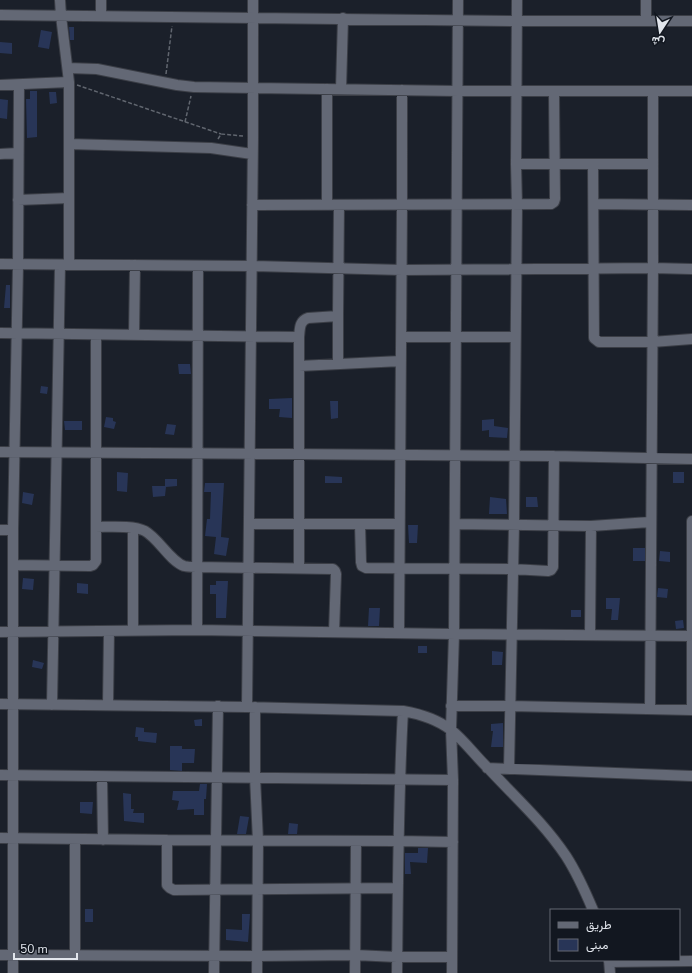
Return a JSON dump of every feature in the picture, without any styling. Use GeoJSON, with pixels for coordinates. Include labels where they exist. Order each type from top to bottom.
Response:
{"type":"FeatureCollection","features":[{"type":"Feature","properties":{"kind":"street"},"geometry":{"type":"LineString","coordinates":[[52,705],[59,334],[69,198],[69,82],[60,16],[60,0]]}},
{"type":"Feature","properties":{"kind":"street"},"geometry":{"type":"LineString","coordinates":[[101,0],[101,16]]}},
{"type":"Feature","properties":{"kind":"street"},"geometry":{"type":"LineString","coordinates":[[253,0],[248,631],[258,841],[257,973]]}},
{"type":"Feature","properties":{"kind":"street"},"geometry":{"type":"LineString","coordinates":[[452,973],[453,780],[451,729],[454,634],[458,0]]}},
{"type":"Feature","properties":{"kind":"street"},"geometry":{"type":"LineString","coordinates":[[509,769],[514,525],[517,0]]}},
{"type":"Feature","properties":{"kind":"street"},"geometry":{"type":"LineString","coordinates":[[646,0],[646,21]]}},
{"type":"Feature","properties":{"kind":"street"},"geometry":{"type":"LineString","coordinates":[[0,15],[458,19],[517,21],[692,21]]}},
{"type":"Feature","properties":{"kind":"street"},"geometry":{"type":"LineString","coordinates":[[342,89],[343,18]]}},
{"type":"Feature","properties":{"kind":"street"},"geometry":{"type":"LineString","coordinates":[[68,68],[97,69],[194,87],[554,92],[653,92],[692,90]]}},
{"type":"Feature","properties":{"kind":"street"},"geometry":{"type":"LineString","coordinates":[[0,85],[69,82]]}},
{"type":"Feature","properties":{"kind":"street"},"geometry":{"type":"LineString","coordinates":[[13,973],[13,530],[18,264],[19,85]]}},
{"type":"Feature","properties":{"kind":"street"},"geometry":{"type":"LineString","coordinates":[[327,89],[327,205]]}},
{"type":"Feature","properties":{"kind":"street"},"geometry":{"type":"LineString","coordinates":[[399,633],[402,337],[402,90]]}},
{"type":"Feature","properties":{"kind":"street"},"geometry":{"type":"LineString","coordinates":[[252,205],[551,204],[554,202],[556,164],[554,92]]}},
{"type":"Feature","properties":{"kind":"street"},"geometry":{"type":"LineString","coordinates":[[650,709],[653,92]]}},
{"type":"Feature","properties":{"kind":"street"},"geometry":{"type":"LineString","coordinates":[[69,144],[211,148],[252,154]]}},
{"type":"Feature","properties":{"kind":"street"},"geometry":{"type":"LineString","coordinates":[[0,154],[18,154]]}},
{"type":"Feature","properties":{"kind":"street"},"geometry":{"type":"LineString","coordinates":[[516,164],[653,164]]}},
{"type":"Feature","properties":{"kind":"street"},"geometry":{"type":"LineString","coordinates":[[593,164],[594,338],[599,342],[652,342],[692,339]]}},
{"type":"Feature","properties":{"kind":"street"},"geometry":{"type":"LineString","coordinates":[[18,200],[69,198]]}},
{"type":"Feature","properties":{"kind":"street"},"geometry":{"type":"LineString","coordinates":[[594,204],[692,205]]}},
{"type":"Feature","properties":{"kind":"street"},"geometry":{"type":"LineString","coordinates":[[338,363],[339,205]]}},
{"type":"Feature","properties":{"kind":"street"},"geometry":{"type":"LineString","coordinates":[[0,264],[252,266],[402,270],[692,269]]}},
{"type":"Feature","properties":{"kind":"street"},"geometry":{"type":"LineString","coordinates":[[134,335],[135,265]]}},
{"type":"Feature","properties":{"kind":"street"},"geometry":{"type":"LineString","coordinates":[[197,630],[198,266]]}},
{"type":"Feature","properties":{"kind":"street"},"geometry":{"type":"LineString","coordinates":[[299,568],[299,337],[301,322],[303,320],[338,316]]}},
{"type":"Feature","properties":{"kind":"street"},"geometry":{"type":"LineString","coordinates":[[0,333],[299,337]]}},
{"type":"Feature","properties":{"kind":"street"},"geometry":{"type":"LineString","coordinates":[[13,565],[93,565],[96,561],[96,335]]}},
{"type":"Feature","properties":{"kind":"street"},"geometry":{"type":"LineString","coordinates":[[402,337],[515,337]]}},
{"type":"Feature","properties":{"kind":"street"},"geometry":{"type":"LineString","coordinates":[[299,366],[401,361]]}},
{"type":"Feature","properties":{"kind":"street"},"geometry":{"type":"LineString","coordinates":[[0,452],[554,456],[692,459]]}},
{"type":"Feature","properties":{"kind":"street"},"geometry":{"type":"LineString","coordinates":[[360,524],[361,562],[362,566],[366,568],[551,570],[553,567],[554,456]]}},
{"type":"Feature","properties":{"kind":"street"},"geometry":{"type":"LineString","coordinates":[[452,706],[692,710],[692,521]]}},
{"type":"Feature","properties":{"kind":"street"},"geometry":{"type":"LineString","coordinates":[[455,524],[591,526],[650,522]]}},
{"type":"Feature","properties":{"kind":"street"},"geometry":{"type":"LineString","coordinates":[[249,524],[399,524]]}},
{"type":"Feature","properties":{"kind":"street"},"geometry":{"type":"LineString","coordinates":[[590,635],[591,526]]}},
{"type":"Feature","properties":{"kind":"street"},"geometry":{"type":"LineString","coordinates":[[96,527],[133,528],[144,530],[153,536],[177,562],[184,566],[196,568],[333,569],[336,571],[334,632]]}},
{"type":"Feature","properties":{"kind":"street"},"geometry":{"type":"LineString","coordinates":[[133,528],[133,631]]}},
{"type":"Feature","properties":{"kind":"street"},"geometry":{"type":"LineString","coordinates":[[0,530],[13,530]]}},
{"type":"Feature","properties":{"kind":"street"},"geometry":{"type":"LineString","coordinates":[[0,632],[197,630],[692,636]]}},
{"type":"Feature","properties":{"kind":"street"},"geometry":{"type":"LineString","coordinates":[[108,705],[109,631]]}},
{"type":"Feature","properties":{"kind":"street"},"geometry":{"type":"LineString","coordinates":[[0,704],[218,706],[403,711],[419,714],[451,729],[525,807],[566,856],[580,880],[593,909]]}},
{"type":"Feature","properties":{"kind":"street"},"geometry":{"type":"LineString","coordinates":[[214,973],[218,706]]}},
{"type":"Feature","properties":{"kind":"street"},"geometry":{"type":"LineString","coordinates":[[397,973],[399,779],[403,711]]}},
{"type":"Feature","properties":{"kind":"street"},"geometry":{"type":"LineString","coordinates":[[487,768],[692,776]]}},
{"type":"Feature","properties":{"kind":"street"},"geometry":{"type":"LineString","coordinates":[[0,776],[217,776],[453,780]]}},
{"type":"Feature","properties":{"kind":"street"},"geometry":{"type":"LineString","coordinates":[[102,777],[103,840]]}},
{"type":"Feature","properties":{"kind":"street"},"geometry":{"type":"LineString","coordinates":[[0,838],[216,841],[398,840],[453,842]]}},
{"type":"Feature","properties":{"kind":"street"},"geometry":{"type":"LineString","coordinates":[[75,839],[75,955]]}},
{"type":"Feature","properties":{"kind":"street"},"geometry":{"type":"LineString","coordinates":[[167,840],[167,885],[174,890],[397,888]]}},
{"type":"Feature","properties":{"kind":"street"},"geometry":{"type":"LineString","coordinates":[[355,973],[356,841]]}},
{"type":"Feature","properties":{"kind":"street"},"geometry":{"type":"LineString","coordinates":[[0,955],[355,955],[452,957]]}},
{"type":"Feature","properties":{"kind":"street"},"geometry":{"type":"LineString","coordinates":[[610,973],[609,961],[692,961]]}},
{"type":"Feature","properties":{"kind":"path"},"geometry":{"type":"LineString","coordinates":[[165,82],[174,16]]}},
{"type":"Feature","properties":{"kind":"path"},"geometry":{"type":"LineString","coordinates":[[69,82],[221,134],[253,137]]}},
{"type":"Feature","properties":{"kind":"path"},"geometry":{"type":"LineString","coordinates":[[185,122],[194,87]]}},
{"type":"Feature","properties":{"kind":"path"},"geometry":{"type":"LineString","coordinates":[[211,148],[221,134]]}},
{"type":"Feature","properties":{"kind":"building"},"geometry":{"type":"Polygon","coordinates":[[[69,27],[74,27],[74,40],[70,40],[69,27]]]}},
{"type":"Feature","properties":{"kind":"building"},"geometry":{"type":"Polygon","coordinates":[[[41,30],[52,32],[49,49],[38,47],[41,30]]]}},
{"type":"Feature","properties":{"kind":"building"},"geometry":{"type":"Polygon","coordinates":[[[0,42],[12,43],[12,54],[0,53],[0,42]]]}},
{"type":"Feature","properties":{"kind":"building"},"geometry":{"type":"Polygon","coordinates":[[[30,91],[37,91],[37,137],[27,138],[26,99],[30,99],[30,91]]]}},
{"type":"Feature","properties":{"kind":"building"},"geometry":{"type":"Polygon","coordinates":[[[49,92],[56,92],[57,103],[50,104],[49,92]]]}},
{"type":"Feature","properties":{"kind":"building"},"geometry":{"type":"Polygon","coordinates":[[[0,99],[8,100],[7,119],[0,118],[0,99]]]}},
{"type":"Feature","properties":{"kind":"building"},"geometry":{"type":"Polygon","coordinates":[[[6,285],[10,285],[10,308],[4,308],[6,285]]]}},
{"type":"Feature","properties":{"kind":"building"},"geometry":{"type":"Polygon","coordinates":[[[178,364],[190,364],[191,374],[179,374],[178,364]]]}},
{"type":"Feature","properties":{"kind":"building"},"geometry":{"type":"Polygon","coordinates":[[[41,386],[48,387],[47,394],[40,393],[41,386]]]}},
{"type":"Feature","properties":{"kind":"building"},"geometry":{"type":"Polygon","coordinates":[[[292,398],[292,418],[279,417],[280,409],[269,409],[269,399],[292,398]]]}},
{"type":"Feature","properties":{"kind":"building"},"geometry":{"type":"Polygon","coordinates":[[[330,401],[338,401],[338,418],[331,419],[330,401]]]}},
{"type":"Feature","properties":{"kind":"building"},"geometry":{"type":"Polygon","coordinates":[[[106,417],[113,418],[113,421],[116,422],[114,429],[104,427],[106,417]]]}},
{"type":"Feature","properties":{"kind":"building"},"geometry":{"type":"Polygon","coordinates":[[[494,419],[494,426],[508,428],[507,438],[489,437],[489,430],[482,431],[482,420],[494,419]]]}},
{"type":"Feature","properties":{"kind":"building"},"geometry":{"type":"Polygon","coordinates":[[[64,421],[82,421],[82,430],[65,430],[64,421]]]}},
{"type":"Feature","properties":{"kind":"building"},"geometry":{"type":"Polygon","coordinates":[[[167,424],[176,425],[174,435],[165,434],[167,424]]]}},
{"type":"Feature","properties":{"kind":"building"},"geometry":{"type":"Polygon","coordinates":[[[117,472],[128,473],[127,492],[117,491],[117,472]]]}},
{"type":"Feature","properties":{"kind":"building"},"geometry":{"type":"Polygon","coordinates":[[[673,472],[684,472],[684,483],[673,483],[673,472]]]}},
{"type":"Feature","properties":{"kind":"building"},"geometry":{"type":"Polygon","coordinates":[[[325,476],[342,477],[342,483],[325,483],[325,476]]]}},
{"type":"Feature","properties":{"kind":"building"},"geometry":{"type":"Polygon","coordinates":[[[165,479],[177,479],[177,486],[166,487],[165,496],[153,497],[152,486],[165,486],[165,479]]]}},
{"type":"Feature","properties":{"kind":"building"},"geometry":{"type":"Polygon","coordinates":[[[205,483],[224,483],[221,537],[229,538],[226,556],[214,554],[216,537],[205,536],[207,519],[210,519],[211,492],[204,492],[205,483]]]}},
{"type":"Feature","properties":{"kind":"building"},"geometry":{"type":"Polygon","coordinates":[[[23,492],[34,494],[32,505],[22,503],[23,492]]]}},
{"type":"Feature","properties":{"kind":"building"},"geometry":{"type":"Polygon","coordinates":[[[490,497],[506,499],[507,514],[489,514],[490,497]]]}},
{"type":"Feature","properties":{"kind":"building"},"geometry":{"type":"Polygon","coordinates":[[[526,497],[537,497],[538,507],[526,507],[526,497]]]}},
{"type":"Feature","properties":{"kind":"building"},"geometry":{"type":"Polygon","coordinates":[[[408,525],[418,525],[417,543],[409,543],[408,525]]]}},
{"type":"Feature","properties":{"kind":"building"},"geometry":{"type":"Polygon","coordinates":[[[633,548],[645,548],[645,561],[633,561],[633,548]]]}},
{"type":"Feature","properties":{"kind":"building"},"geometry":{"type":"Polygon","coordinates":[[[660,551],[670,552],[670,562],[659,561],[660,551]]]}},
{"type":"Feature","properties":{"kind":"building"},"geometry":{"type":"Polygon","coordinates":[[[23,578],[34,579],[33,590],[22,589],[23,578]]]}},
{"type":"Feature","properties":{"kind":"building"},"geometry":{"type":"Polygon","coordinates":[[[216,581],[228,581],[226,618],[216,618],[216,594],[210,594],[210,585],[216,585],[216,581]]]}},
{"type":"Feature","properties":{"kind":"building"},"geometry":{"type":"Polygon","coordinates":[[[77,583],[88,584],[88,594],[77,593],[77,583]]]}},
{"type":"Feature","properties":{"kind":"building"},"geometry":{"type":"Polygon","coordinates":[[[658,588],[668,589],[667,598],[657,597],[658,588]]]}},
{"type":"Feature","properties":{"kind":"building"},"geometry":{"type":"Polygon","coordinates":[[[606,598],[620,598],[618,620],[611,620],[612,609],[606,609],[606,598]]]}},
{"type":"Feature","properties":{"kind":"building"},"geometry":{"type":"Polygon","coordinates":[[[369,608],[380,608],[379,626],[368,626],[369,608]]]}},
{"type":"Feature","properties":{"kind":"building"},"geometry":{"type":"Polygon","coordinates":[[[571,610],[581,610],[581,617],[571,617],[571,610]]]}},
{"type":"Feature","properties":{"kind":"building"},"geometry":{"type":"Polygon","coordinates":[[[683,620],[684,628],[676,629],[675,621],[683,620]]]}},
{"type":"Feature","properties":{"kind":"building"},"geometry":{"type":"Polygon","coordinates":[[[418,646],[427,646],[427,653],[418,653],[418,646]]]}},
{"type":"Feature","properties":{"kind":"building"},"geometry":{"type":"Polygon","coordinates":[[[492,651],[503,652],[502,665],[492,665],[492,651]]]}},
{"type":"Feature","properties":{"kind":"building"},"geometry":{"type":"Polygon","coordinates":[[[33,660],[44,663],[42,669],[32,667],[33,660]]]}},
{"type":"Feature","properties":{"kind":"building"},"geometry":{"type":"Polygon","coordinates":[[[202,719],[202,726],[195,726],[194,720],[202,719]]]}},
{"type":"Feature","properties":{"kind":"building"},"geometry":{"type":"Polygon","coordinates":[[[503,723],[503,747],[491,747],[493,731],[491,731],[491,724],[503,723]]]}},
{"type":"Feature","properties":{"kind":"building"},"geometry":{"type":"Polygon","coordinates":[[[136,727],[144,728],[144,732],[157,733],[156,743],[138,741],[138,737],[135,737],[136,727]]]}},
{"type":"Feature","properties":{"kind":"building"},"geometry":{"type":"Polygon","coordinates":[[[170,746],[182,746],[182,749],[195,749],[194,763],[182,763],[182,771],[170,770],[170,746]]]}},
{"type":"Feature","properties":{"kind":"building"},"geometry":{"type":"Polygon","coordinates":[[[200,784],[207,784],[206,799],[204,799],[204,815],[194,815],[194,809],[177,810],[179,801],[172,800],[173,791],[199,791],[200,784]]]}},
{"type":"Feature","properties":{"kind":"building"},"geometry":{"type":"Polygon","coordinates":[[[123,793],[131,794],[131,809],[134,809],[133,813],[144,813],[144,823],[124,821],[123,793]]]}},
{"type":"Feature","properties":{"kind":"building"},"geometry":{"type":"Polygon","coordinates":[[[80,802],[93,802],[92,814],[80,813],[80,802]]]}},
{"type":"Feature","properties":{"kind":"building"},"geometry":{"type":"Polygon","coordinates":[[[240,816],[249,817],[246,834],[237,834],[240,816]]]}},
{"type":"Feature","properties":{"kind":"building"},"geometry":{"type":"Polygon","coordinates":[[[289,823],[298,824],[297,834],[288,834],[289,823]]]}},
{"type":"Feature","properties":{"kind":"building"},"geometry":{"type":"Polygon","coordinates":[[[418,848],[428,848],[427,863],[410,862],[411,874],[405,874],[405,853],[418,853],[418,848]]]}},
{"type":"Feature","properties":{"kind":"building"},"geometry":{"type":"Polygon","coordinates":[[[85,909],[93,909],[93,922],[85,922],[85,909]]]}},
{"type":"Feature","properties":{"kind":"building"},"geometry":{"type":"Polygon","coordinates":[[[242,914],[250,914],[248,942],[226,940],[226,929],[242,930],[242,914]]]}}]}
